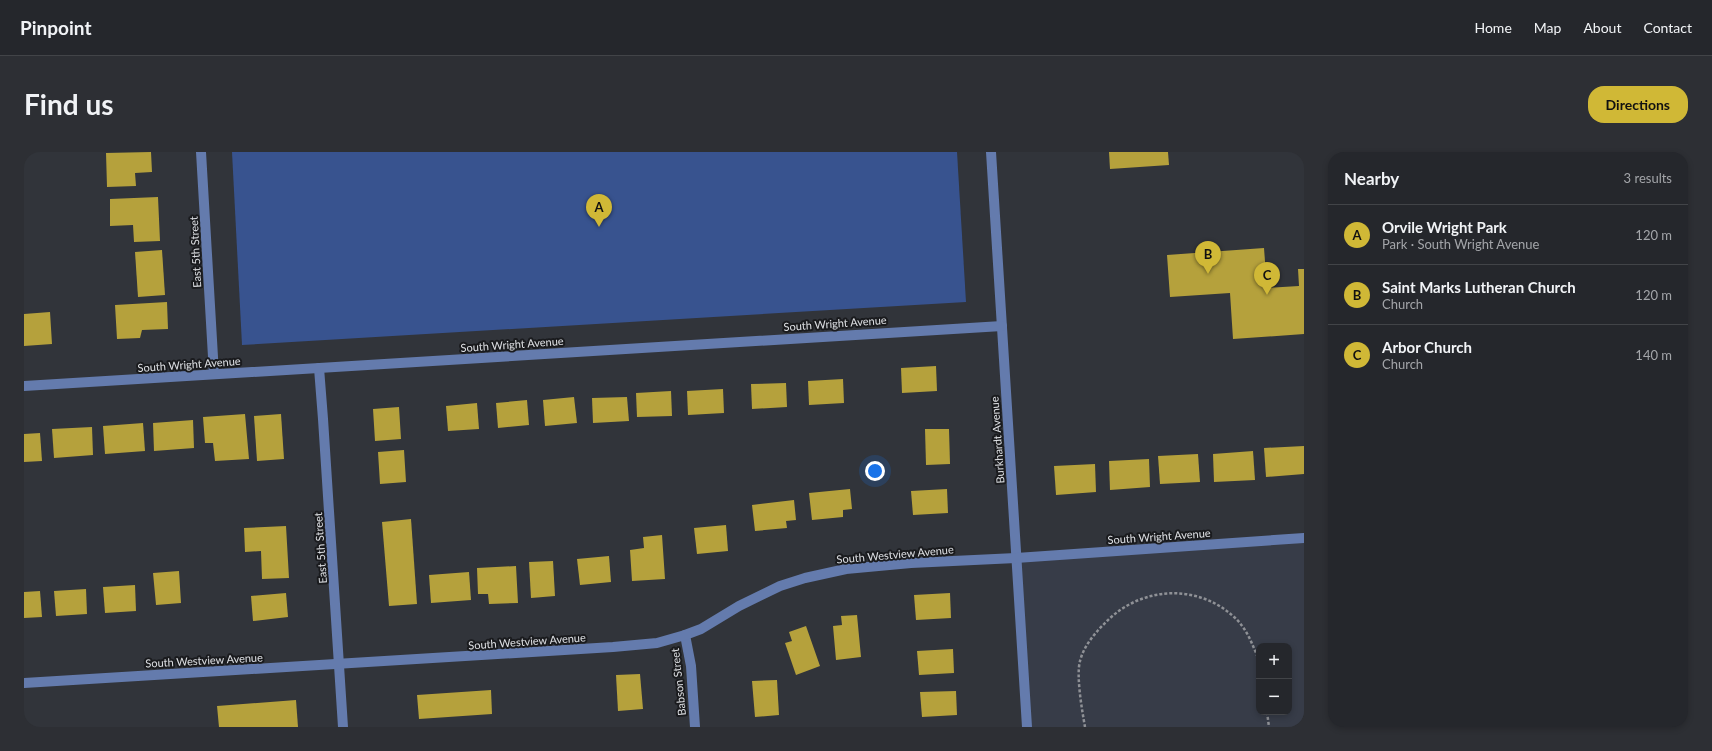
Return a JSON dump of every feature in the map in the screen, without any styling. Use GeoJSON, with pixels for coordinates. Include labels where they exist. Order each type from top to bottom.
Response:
{"type":"FeatureCollection","features":[{"type":"Feature","properties":{"kind":"street","name":"East 5th Street"},"geometry":{"type":"LineString","coordinates":[[201,152],[214,374]]}},
{"type":"Feature","properties":{"kind":"street","name":"Burkhardt Avenue"},"geometry":{"type":"LineString","coordinates":[[991,152],[1027,727]]}},
{"type":"Feature","properties":{"kind":"street","name":"South Wright Avenue"},"geometry":{"type":"LineString","coordinates":[[24,386],[1002,326]]}},
{"type":"Feature","properties":{"kind":"street","name":"East 5th Street"},"geometry":{"type":"LineString","coordinates":[[319,368],[324,419],[343,727]]}},
{"type":"Feature","properties":{"kind":"street","name":"South Wright Avenue"},"geometry":{"type":"LineString","coordinates":[[1016,558],[1304,538]]}},
{"type":"Feature","properties":{"kind":"street","name":"South Westview Avenue"},"geometry":{"type":"LineString","coordinates":[[24,683],[613,647],[657,643],[701,629],[739,606],[773,590],[805,578],[846,569],[911,563],[1016,558]]}},
{"type":"Feature","properties":{"kind":"street","name":"Babson Street"},"geometry":{"type":"LineString","coordinates":[[685,635],[691,666],[695,727]]}},
{"type":"Feature","properties":{"kind":"path"},"geometry":{"type":"LineString","coordinates":[[1085,727],[1080,687],[1080,661],[1093,636],[1115,613],[1136,600],[1163,592],[1188,594],[1211,601],[1233,616],[1248,634],[1256,653]]}},
{"type":"Feature","properties":{"kind":"path"},"geometry":{"type":"LineString","coordinates":[[1267,715],[1269,727]]}},
{"type":"Feature","properties":{"kind":"shaded area"},"geometry":{"type":"Polygon","coordinates":[[[232,152],[957,152],[966,302],[242,345],[232,152]]]}},
{"type":"Feature","properties":{"kind":"shaded area"},"geometry":{"type":"Polygon","coordinates":[[[1304,538],[1304,727],[1027,727],[1016,558],[1304,538]]]}},
{"type":"Feature","properties":{"kind":"building"},"geometry":{"type":"Polygon","coordinates":[[[151,152],[152,172],[135,173],[136,186],[107,187],[106,153],[151,152]]]}},
{"type":"Feature","properties":{"kind":"building"},"geometry":{"type":"Polygon","coordinates":[[[1109,152],[1168,152],[1169,165],[1110,169],[1109,152]]]}},
{"type":"Feature","properties":{"kind":"building"},"geometry":{"type":"Polygon","coordinates":[[[158,197],[160,241],[134,242],[133,225],[110,226],[110,199],[158,197]]]}},
{"type":"Feature","properties":{"kind":"building"},"geometry":{"type":"Polygon","coordinates":[[[1264,248],[1267,288],[1299,286],[1298,269],[1304,269],[1304,334],[1233,339],[1230,293],[1170,297],[1167,255],[1264,248]]]}},
{"type":"Feature","properties":{"kind":"building"},"geometry":{"type":"Polygon","coordinates":[[[162,250],[165,295],[138,297],[135,252],[162,250]]]}},
{"type":"Feature","properties":{"kind":"building"},"geometry":{"type":"Polygon","coordinates":[[[167,302],[168,329],[142,330],[140,338],[117,339],[115,305],[167,302]]]}},
{"type":"Feature","properties":{"kind":"building"},"geometry":{"type":"Polygon","coordinates":[[[50,312],[52,344],[24,346],[24,314],[50,312]]]}},
{"type":"Feature","properties":{"kind":"building"},"geometry":{"type":"Polygon","coordinates":[[[936,366],[937,391],[902,393],[901,368],[936,366]]]}},
{"type":"Feature","properties":{"kind":"building"},"geometry":{"type":"Polygon","coordinates":[[[843,379],[844,403],[809,405],[808,381],[843,379]]]}},
{"type":"Feature","properties":{"kind":"building"},"geometry":{"type":"Polygon","coordinates":[[[786,383],[787,407],[752,409],[751,384],[786,383]]]}},
{"type":"Feature","properties":{"kind":"building"},"geometry":{"type":"Polygon","coordinates":[[[723,389],[724,413],[688,415],[687,391],[723,389]]]}},
{"type":"Feature","properties":{"kind":"building"},"geometry":{"type":"Polygon","coordinates":[[[671,391],[672,416],[637,417],[636,393],[671,391]]]}},
{"type":"Feature","properties":{"kind":"building"},"geometry":{"type":"Polygon","coordinates":[[[574,397],[577,423],[545,426],[543,400],[574,397]]]}},
{"type":"Feature","properties":{"kind":"building"},"geometry":{"type":"Polygon","coordinates":[[[627,397],[629,421],[593,423],[592,398],[627,397]]]}},
{"type":"Feature","properties":{"kind":"building"},"geometry":{"type":"Polygon","coordinates":[[[527,400],[529,425],[498,428],[496,403],[527,400]]]}},
{"type":"Feature","properties":{"kind":"building"},"geometry":{"type":"Polygon","coordinates":[[[477,403],[479,429],[448,431],[446,406],[477,403]]]}},
{"type":"Feature","properties":{"kind":"building"},"geometry":{"type":"Polygon","coordinates":[[[399,407],[401,439],[375,441],[373,409],[399,407]]]}},
{"type":"Feature","properties":{"kind":"building"},"geometry":{"type":"Polygon","coordinates":[[[245,414],[249,459],[215,461],[213,443],[205,443],[203,417],[245,414]]]}},
{"type":"Feature","properties":{"kind":"building"},"geometry":{"type":"Polygon","coordinates":[[[281,414],[284,459],[257,461],[254,416],[281,414]]]}},
{"type":"Feature","properties":{"kind":"building"},"geometry":{"type":"Polygon","coordinates":[[[193,420],[194,448],[154,451],[153,423],[193,420]]]}},
{"type":"Feature","properties":{"kind":"building"},"geometry":{"type":"Polygon","coordinates":[[[143,423],[145,451],[105,454],[103,426],[143,423]]]}},
{"type":"Feature","properties":{"kind":"building"},"geometry":{"type":"Polygon","coordinates":[[[92,427],[93,455],[54,458],[52,429],[92,427]]]}},
{"type":"Feature","properties":{"kind":"building"},"geometry":{"type":"Polygon","coordinates":[[[925,429],[949,429],[950,464],[926,465],[925,429]]]}},
{"type":"Feature","properties":{"kind":"building"},"geometry":{"type":"Polygon","coordinates":[[[40,433],[42,461],[24,462],[24,434],[40,433]]]}},
{"type":"Feature","properties":{"kind":"building"},"geometry":{"type":"Polygon","coordinates":[[[1304,446],[1304,474],[1266,477],[1264,448],[1304,446]]]}},
{"type":"Feature","properties":{"kind":"building"},"geometry":{"type":"Polygon","coordinates":[[[404,450],[406,482],[380,484],[378,452],[404,450]]]}},
{"type":"Feature","properties":{"kind":"building"},"geometry":{"type":"Polygon","coordinates":[[[1253,451],[1255,480],[1214,482],[1213,454],[1253,451]]]}},
{"type":"Feature","properties":{"kind":"building"},"geometry":{"type":"Polygon","coordinates":[[[1198,454],[1200,482],[1160,484],[1158,456],[1198,454]]]}},
{"type":"Feature","properties":{"kind":"building"},"geometry":{"type":"Polygon","coordinates":[[[1149,459],[1150,487],[1110,490],[1109,461],[1149,459]]]}},
{"type":"Feature","properties":{"kind":"building"},"geometry":{"type":"Polygon","coordinates":[[[1095,464],[1096,492],[1056,495],[1054,466],[1095,464]]]}},
{"type":"Feature","properties":{"kind":"building"},"geometry":{"type":"Polygon","coordinates":[[[850,489],[852,509],[843,510],[843,517],[812,520],[809,493],[850,489]]]}},
{"type":"Feature","properties":{"kind":"building"},"geometry":{"type":"Polygon","coordinates":[[[947,489],[948,513],[913,515],[911,491],[947,489]]]}},
{"type":"Feature","properties":{"kind":"building"},"geometry":{"type":"Polygon","coordinates":[[[794,500],[796,520],[786,521],[787,528],[755,531],[752,505],[794,500]]]}},
{"type":"Feature","properties":{"kind":"building"},"geometry":{"type":"Polygon","coordinates":[[[411,519],[417,604],[389,606],[382,522],[411,519]]]}},
{"type":"Feature","properties":{"kind":"building"},"geometry":{"type":"Polygon","coordinates":[[[726,525],[728,551],[697,554],[694,528],[726,525]]]}},
{"type":"Feature","properties":{"kind":"building"},"geometry":{"type":"Polygon","coordinates":[[[286,526],[289,578],[262,579],[261,551],[245,552],[244,528],[286,526]]]}},
{"type":"Feature","properties":{"kind":"building"},"geometry":{"type":"Polygon","coordinates":[[[662,535],[665,579],[632,581],[630,550],[644,548],[643,537],[662,535]]]}},
{"type":"Feature","properties":{"kind":"building"},"geometry":{"type":"Polygon","coordinates":[[[609,556],[611,582],[580,585],[577,559],[609,556]]]}},
{"type":"Feature","properties":{"kind":"building"},"geometry":{"type":"Polygon","coordinates":[[[553,561],[555,596],[531,598],[529,562],[553,561]]]}},
{"type":"Feature","properties":{"kind":"building"},"geometry":{"type":"Polygon","coordinates":[[[516,566],[518,603],[489,604],[488,594],[478,594],[477,568],[516,566]]]}},
{"type":"Feature","properties":{"kind":"building"},"geometry":{"type":"Polygon","coordinates":[[[179,571],[181,603],[156,605],[153,573],[179,571]]]}},
{"type":"Feature","properties":{"kind":"building"},"geometry":{"type":"Polygon","coordinates":[[[469,572],[471,600],[431,603],[429,575],[469,572]]]}},
{"type":"Feature","properties":{"kind":"building"},"geometry":{"type":"Polygon","coordinates":[[[135,585],[136,611],[105,613],[103,587],[135,585]]]}},
{"type":"Feature","properties":{"kind":"building"},"geometry":{"type":"Polygon","coordinates":[[[86,589],[87,614],[56,616],[54,591],[86,589]]]}},
{"type":"Feature","properties":{"kind":"building"},"geometry":{"type":"Polygon","coordinates":[[[40,591],[42,617],[24,618],[24,592],[40,591]]]}},
{"type":"Feature","properties":{"kind":"building"},"geometry":{"type":"Polygon","coordinates":[[[286,593],[288,617],[253,621],[251,596],[286,593]]]}},
{"type":"Feature","properties":{"kind":"building"},"geometry":{"type":"Polygon","coordinates":[[[950,593],[951,618],[916,620],[914,595],[950,593]]]}},
{"type":"Feature","properties":{"kind":"building"},"geometry":{"type":"Polygon","coordinates":[[[857,615],[861,657],[836,660],[833,626],[842,625],[841,616],[857,615]]]}},
{"type":"Feature","properties":{"kind":"building"},"geometry":{"type":"Polygon","coordinates":[[[806,626],[820,666],[796,675],[785,643],[792,641],[789,632],[806,626]]]}},
{"type":"Feature","properties":{"kind":"building"},"geometry":{"type":"Polygon","coordinates":[[[953,649],[954,673],[919,675],[917,651],[953,649]]]}},
{"type":"Feature","properties":{"kind":"building"},"geometry":{"type":"Polygon","coordinates":[[[640,674],[643,709],[618,711],[616,675],[640,674]]]}},
{"type":"Feature","properties":{"kind":"building"},"geometry":{"type":"Polygon","coordinates":[[[777,680],[779,715],[755,717],[752,681],[777,680]]]}},
{"type":"Feature","properties":{"kind":"building"},"geometry":{"type":"Polygon","coordinates":[[[491,690],[492,714],[419,719],[417,695],[491,690]]]}},
{"type":"Feature","properties":{"kind":"building"},"geometry":{"type":"Polygon","coordinates":[[[956,691],[957,715],[922,717],[920,692],[956,691]]]}},
{"type":"Feature","properties":{"kind":"building"},"geometry":{"type":"Polygon","coordinates":[[[296,700],[298,727],[219,727],[217,706],[296,700]]]}},
{"type":"Feature","properties":{"kind":"place","name":"Orvile Wright Park"},"geometry":{"type":"Point","coordinates":[599,227]}},
{"type":"Feature","properties":{"kind":"place","name":"Saint Marks Lutheran Church"},"geometry":{"type":"Point","coordinates":[1208,274]}},
{"type":"Feature","properties":{"kind":"place","name":"Arbor Church"},"geometry":{"type":"Point","coordinates":[1267,295]}}]}
